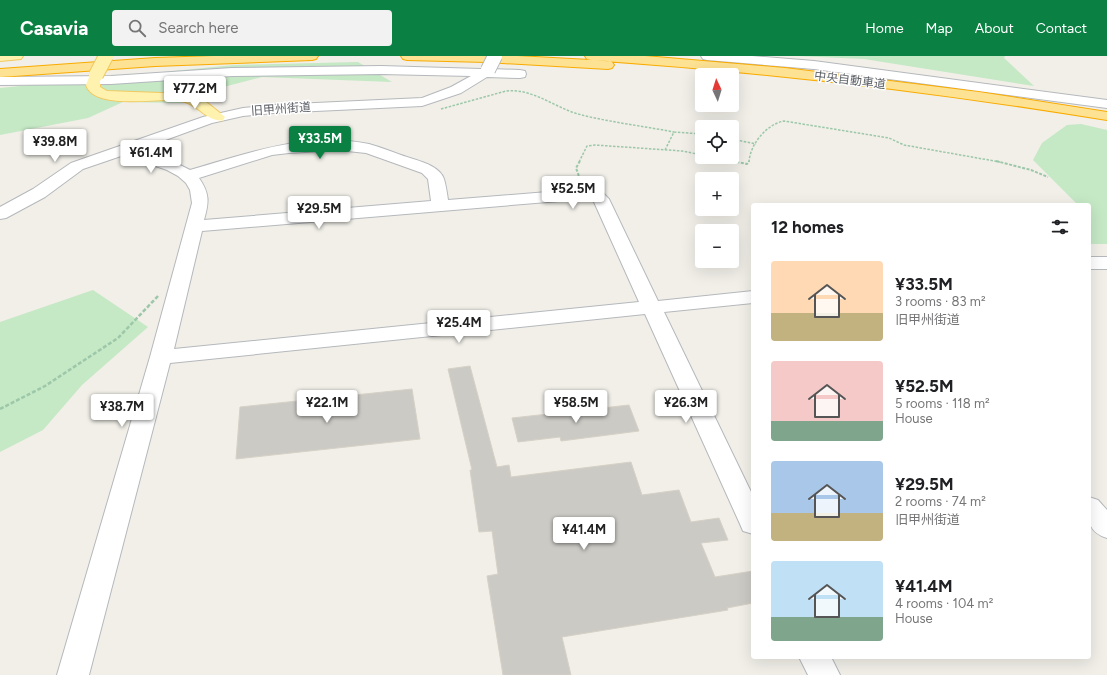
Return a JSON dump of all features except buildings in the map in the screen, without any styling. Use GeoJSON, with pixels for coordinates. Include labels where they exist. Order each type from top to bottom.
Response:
{"type":"FeatureCollection","features":[{"type":"Feature","properties":{"kind":"highway"},"geometry":{"type":"LineString","coordinates":[[0,67],[137,56]]}},
{"type":"Feature","properties":{"kind":"highway"},"geometry":{"type":"LineString","coordinates":[[0,74],[162,61],[312,56]]}},
{"type":"Feature","properties":{"kind":"highway","name":"中央自動車道"},"geometry":{"type":"LineString","coordinates":[[407,56],[538,60],[695,72]]}},
{"type":"Feature","properties":{"kind":"highway","name":"中央自動車道"},"geometry":{"type":"LineString","coordinates":[[591,56],[690,63],[812,76],[972,96],[1107,116]]}},
{"type":"Feature","properties":{"kind":"highway","name":"中央自動車道"},"geometry":{"type":"LineString","coordinates":[[739,76],[921,97],[1107,124]]}},
{"type":"Feature","properties":{"kind":"main road"},"geometry":{"type":"LineString","coordinates":[[0,57],[17,56]]}},
{"type":"Feature","properties":{"kind":"main road"},"geometry":{"type":"LineString","coordinates":[[106,56],[94,78],[95,91],[110,95],[170,95],[187,98],[199,102],[218,117]]}},
{"type":"Feature","properties":{"kind":"street"},"geometry":{"type":"LineString","coordinates":[[486,71],[495,56]]}},
{"type":"Feature","properties":{"kind":"street"},"geometry":{"type":"LineString","coordinates":[[707,56],[819,61],[1107,104]]}},
{"type":"Feature","properties":{"kind":"street"},"geometry":{"type":"LineString","coordinates":[[0,81],[305,70],[486,71],[520,74]]}},
{"type":"Feature","properties":{"kind":"street","name":"旧甲州街道"},"geometry":{"type":"LineString","coordinates":[[0,214],[39,193],[77,166],[101,156],[126,150],[218,117],[273,109],[422,102],[449,92],[480,77],[486,71]]}},
{"type":"Feature","properties":{"kind":"street"},"geometry":{"type":"LineString","coordinates":[[189,176],[270,151],[303,147],[338,145],[352,146],[376,152],[428,170],[436,178],[440,205]]}},
{"type":"Feature","properties":{"kind":"street"},"geometry":{"type":"LineString","coordinates":[[73,675],[161,357],[200,203],[199,189],[189,176],[177,169],[126,150]]}},
{"type":"Feature","properties":{"kind":"street"},"geometry":{"type":"LineString","coordinates":[[195,226],[440,205],[584,194],[595,195],[601,199],[751,520]]}},
{"type":"Feature","properties":{"kind":"street"},"geometry":{"type":"LineString","coordinates":[[1091,263],[1107,263]]}},
{"type":"Feature","properties":{"kind":"street"},"geometry":{"type":"LineString","coordinates":[[161,357],[751,298]]}},
{"type":"Feature","properties":{"kind":"street"},"geometry":{"type":"LineString","coordinates":[[1091,509],[1107,528]]}},
{"type":"Feature","properties":{"kind":"street"},"geometry":{"type":"LineString","coordinates":[[816,659],[824,675]]}},
{"type":"Feature","properties":{"kind":"path"},"geometry":{"type":"LineString","coordinates":[[439,110],[506,90],[515,90],[536,96],[577,114],[674,132],[695,134]]}},
{"type":"Feature","properties":{"kind":"path"},"geometry":{"type":"LineString","coordinates":[[739,162],[747,164],[749,162],[748,158],[756,144],[773,124],[784,121],[889,138],[904,145],[993,160],[1048,177]]}},
{"type":"Feature","properties":{"kind":"path"},"geometry":{"type":"LineString","coordinates":[[665,150],[674,132]]}},
{"type":"Feature","properties":{"kind":"path"},"geometry":{"type":"LineString","coordinates":[[739,140],[756,144]]}},
{"type":"Feature","properties":{"kind":"path"},"geometry":{"type":"LineString","coordinates":[[584,194],[576,168],[587,146],[595,145],[682,151],[695,154]]}},
{"type":"Feature","properties":{"kind":"path"},"geometry":{"type":"LineString","coordinates":[[0,409],[45,386],[118,338],[183,272]]}},
{"type":"Feature","properties":{"kind":"green space"},"geometry":{"type":"Polygon","coordinates":[[[798,56],[1005,56],[1004,58],[1034,86],[864,59],[798,56]]]}},
{"type":"Feature","properties":{"kind":"green space"},"geometry":{"type":"Polygon","coordinates":[[[358,62],[392,82],[262,77],[208,91],[182,103],[123,102],[88,118],[0,135],[0,88],[234,65],[358,62]]]}},
{"type":"Feature","properties":{"kind":"green space"},"geometry":{"type":"Polygon","coordinates":[[[1081,124],[1107,130],[1107,244],[1091,244],[1091,203],[1076,203],[1033,160],[1042,143],[1067,125],[1081,124]]]}},
{"type":"Feature","properties":{"kind":"green space"},"geometry":{"type":"Polygon","coordinates":[[[93,290],[148,327],[82,385],[43,430],[0,452],[0,322],[93,290]]]}}]}
